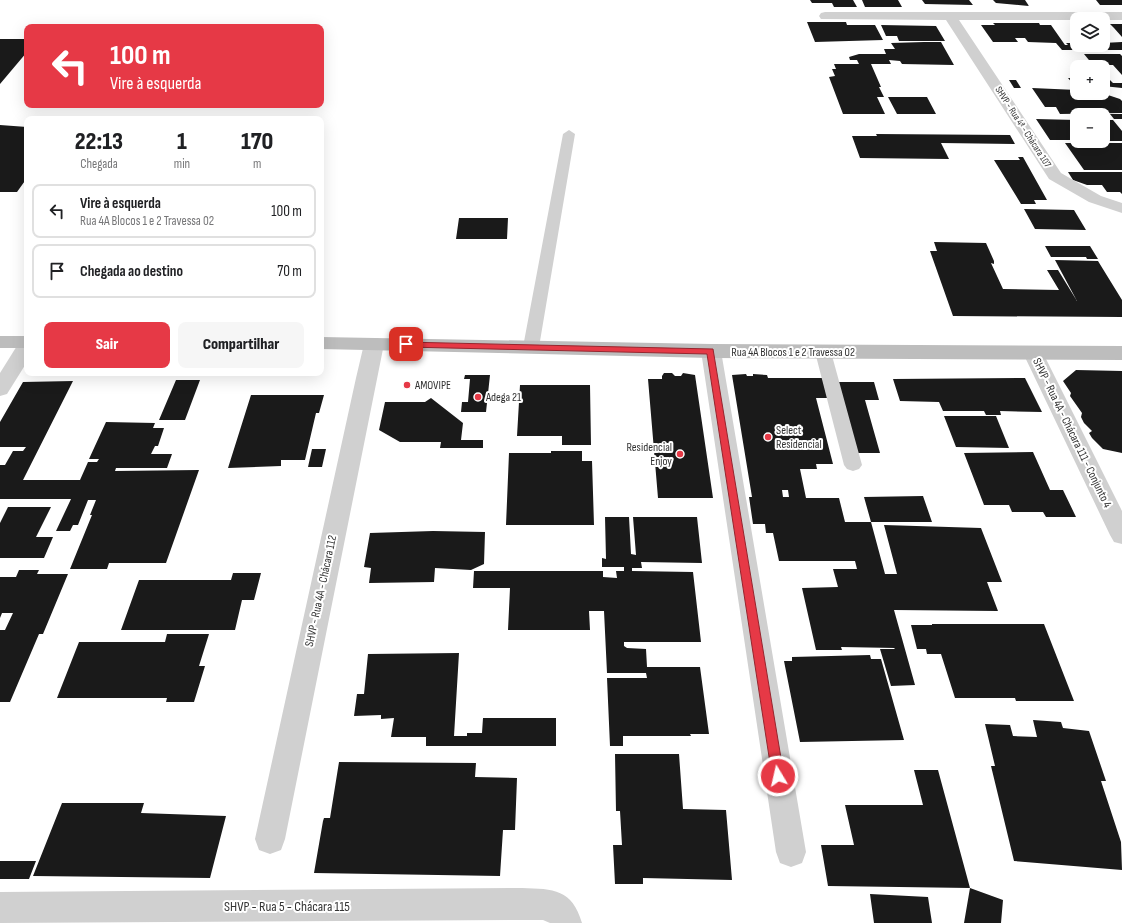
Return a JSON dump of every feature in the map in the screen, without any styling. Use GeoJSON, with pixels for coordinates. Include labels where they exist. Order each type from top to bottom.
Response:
{"type":"FeatureCollection","features":[{"type":"Feature","properties":{"kind":"street"},"geometry":{"type":"LineString","coordinates":[[825,16],[1122,16]]}},
{"type":"Feature","properties":{"kind":"street","name":"SHVP - Rua 4ª - Chácara 107"},"geometry":{"type":"LineString","coordinates":[[950,16],[1054,176],[1095,199],[1122,208]]}},
{"type":"Feature","properties":{"kind":"street"},"geometry":{"type":"LineString","coordinates":[[0,342],[24,342]]}},
{"type":"Feature","properties":{"kind":"street","name":"Rua 4A Blocos 1 e 2 Travessa 02"},"geometry":{"type":"LineString","coordinates":[[324,343],[711,351],[1122,353]]}},
{"type":"Feature","properties":{"kind":"street","name":"SHVP - Rua 4A - Chácara 112"},"geometry":{"type":"LineString","coordinates":[[270,839],[374,344]]}},
{"type":"Feature","properties":{"kind":"street"},"geometry":{"type":"LineString","coordinates":[[0,389],[24,351]]}},
{"type":"Feature","properties":{"kind":"street"},"geometry":{"type":"LineString","coordinates":[[711,351],[790,852]]}},
{"type":"Feature","properties":{"kind":"street","name":"SHVP - Rua 4A - Chácara 111 - Conjunto 4"},"geometry":{"type":"LineString","coordinates":[[1033,353],[1122,535]]}},
{"type":"Feature","properties":{"kind":"street","name":"SHVP - Rua 5 - Chácara 115"},"geometry":{"type":"LineString","coordinates":[[0,908],[522,904],[553,906],[561,910],[566,922]]}},
{"type":"Feature","properties":{"kind":"lane"},"geometry":{"type":"LineString","coordinates":[[530,347],[569,134]]}},
{"type":"Feature","properties":{"kind":"lane"},"geometry":{"type":"LineString","coordinates":[[823,352],[853,465]]}},
{"type":"Feature","properties":{"kind":"building"},"geometry":{"type":"Polygon","coordinates":[[[810,0],[853,0],[857,7],[834,7],[832,3],[812,3],[810,0]]]}},
{"type":"Feature","properties":{"kind":"building"},"geometry":{"type":"Polygon","coordinates":[[[862,0],[898,0],[902,7],[865,7],[862,0]]]}},
{"type":"Feature","properties":{"kind":"building"},"geometry":{"type":"Polygon","coordinates":[[[922,0],[969,0],[973,5],[925,4],[922,0]]]}},
{"type":"Feature","properties":{"kind":"building"},"geometry":{"type":"Polygon","coordinates":[[[993,0],[1025,0],[1029,6],[996,3],[993,0]]]}},
{"type":"Feature","properties":{"kind":"building"},"geometry":{"type":"Polygon","coordinates":[[[1096,0],[1122,0],[1122,5],[1100,5],[1096,0]]]}},
{"type":"Feature","properties":{"kind":"building"},"geometry":{"type":"Polygon","coordinates":[[[807,22],[846,22],[847,25],[875,25],[883,40],[815,42],[807,22]]]}},
{"type":"Feature","properties":{"kind":"building"},"geometry":{"type":"Polygon","coordinates":[[[993,23],[1039,23],[1040,25],[1051,25],[1065,45],[1068,45],[1066,43],[1070,43],[1070,50],[1062,50],[1056,43],[1028,42],[1025,38],[1015,38],[1018,42],[993,42],[981,25],[995,25],[993,23]]]}},
{"type":"Feature","properties":{"kind":"building"},"geometry":{"type":"Polygon","coordinates":[[[1110,24],[1122,24],[1122,37],[1110,24]]]}},
{"type":"Feature","properties":{"kind":"building"},"geometry":{"type":"Polygon","coordinates":[[[881,25],[936,26],[945,41],[899,41],[897,36],[886,36],[881,25]]]}},
{"type":"Feature","properties":{"kind":"building"},"geometry":{"type":"Polygon","coordinates":[[[0,39],[24,39],[24,56],[0,84],[0,39]]]}},
{"type":"Feature","properties":{"kind":"building"},"geometry":{"type":"Polygon","coordinates":[[[941,42],[954,65],[902,64],[900,61],[889,60],[891,64],[871,64],[884,97],[877,97],[885,114],[843,114],[829,77],[835,76],[832,69],[836,69],[834,64],[859,64],[857,60],[850,60],[849,57],[859,54],[886,54],[884,49],[895,49],[891,43],[941,42]]]}},
{"type":"Feature","properties":{"kind":"building"},"geometry":{"type":"Polygon","coordinates":[[[1122,42],[1122,50],[1110,50],[1110,43],[1122,42]]]}},
{"type":"Feature","properties":{"kind":"building"},"geometry":{"type":"Polygon","coordinates":[[[1084,54],[1120,54],[1122,56],[1122,75],[1113,65],[1110,65],[1110,60],[1089,60],[1084,54]]]}},
{"type":"Feature","properties":{"kind":"building"},"geometry":{"type":"Polygon","coordinates":[[[1009,80],[1016,80],[1021,88],[1014,88],[1009,80]]]}},
{"type":"Feature","properties":{"kind":"building"},"geometry":{"type":"Polygon","coordinates":[[[1110,80],[1113,83],[1122,83],[1122,88],[1110,87],[1110,80]]]}},
{"type":"Feature","properties":{"kind":"building"},"geometry":{"type":"Polygon","coordinates":[[[1032,88],[1070,90],[1070,100],[1110,100],[1110,96],[1122,101],[1122,113],[1110,113],[1110,108],[1070,108],[1070,114],[1060,114],[1056,107],[1045,107],[1032,88]]]}},
{"type":"Feature","properties":{"kind":"building"},"geometry":{"type":"Polygon","coordinates":[[[888,97],[927,97],[936,114],[897,114],[888,97]]]}},
{"type":"Feature","properties":{"kind":"building"},"geometry":{"type":"Polygon","coordinates":[[[1110,114],[1122,114],[1122,119],[1114,119],[1110,114]]]}},
{"type":"Feature","properties":{"kind":"building"},"geometry":{"type":"Polygon","coordinates":[[[1036,119],[1070,120],[1070,140],[1050,140],[1036,119]]]}},
{"type":"Feature","properties":{"kind":"building"},"geometry":{"type":"Polygon","coordinates":[[[1110,120],[1113,120],[1122,131],[1122,141],[1110,141],[1110,120]]]}},
{"type":"Feature","properties":{"kind":"building"},"geometry":{"type":"Polygon","coordinates":[[[0,125],[24,127],[24,182],[17,192],[0,192],[0,125]]]}},
{"type":"Feature","properties":{"kind":"building"},"geometry":{"type":"Polygon","coordinates":[[[876,134],[1010,135],[1015,144],[941,143],[949,159],[860,158],[852,136],[877,136],[876,134]]]}},
{"type":"Feature","properties":{"kind":"building"},"geometry":{"type":"Polygon","coordinates":[[[1065,143],[1070,143],[1070,148],[1110,148],[1110,143],[1122,143],[1122,170],[1084,170],[1065,143]]]}},
{"type":"Feature","properties":{"kind":"building"},"geometry":{"type":"Polygon","coordinates":[[[1018,157],[1023,157],[1047,200],[1034,200],[1036,204],[1021,204],[994,160],[1020,160],[1018,157]]]}},
{"type":"Feature","properties":{"kind":"building"},"geometry":{"type":"Polygon","coordinates":[[[1068,172],[1122,172],[1122,194],[1120,192],[1107,192],[1102,185],[1087,185],[1073,180],[1068,172]]]}},
{"type":"Feature","properties":{"kind":"building"},"geometry":{"type":"Polygon","coordinates":[[[1024,209],[1074,210],[1086,230],[1035,229],[1024,209]]]}},
{"type":"Feature","properties":{"kind":"building"},"geometry":{"type":"Polygon","coordinates":[[[459,218],[508,218],[507,239],[456,239],[459,218]]]}},
{"type":"Feature","properties":{"kind":"building"},"geometry":{"type":"Polygon","coordinates":[[[934,242],[986,243],[994,261],[994,264],[991,263],[1003,289],[1059,290],[1047,270],[1058,270],[1077,301],[1055,260],[1098,261],[1122,300],[1122,317],[953,316],[930,251],[937,251],[934,242]]]}},
{"type":"Feature","properties":{"kind":"building"},"geometry":{"type":"Polygon","coordinates":[[[1045,246],[1090,246],[1098,259],[1087,259],[1086,257],[1051,257],[1045,246]]]}},
{"type":"Feature","properties":{"kind":"building"},"geometry":{"type":"Polygon","coordinates":[[[1076,370],[1122,371],[1122,453],[1103,449],[1089,433],[1092,431],[1084,423],[1081,417],[1082,413],[1070,396],[1071,393],[1063,381],[1076,370]]]}},
{"type":"Feature","properties":{"kind":"building","name":"Residencial Enjoy"},"geometry":{"type":"Polygon","coordinates":[[[664,373],[672,373],[675,376],[681,376],[683,373],[695,375],[713,498],[658,498],[648,379],[662,379],[664,373]]]}},
{"type":"Feature","properties":{"kind":"building","name":"Adega 21"},"geometry":{"type":"Polygon","coordinates":[[[465,375],[490,375],[486,412],[461,412],[462,402],[468,402],[470,379],[464,379],[465,375]]]}},
{"type":"Feature","properties":{"kind":"building"},"geometry":{"type":"Polygon","coordinates":[[[732,375],[767,375],[768,378],[831,378],[837,398],[816,398],[833,464],[816,464],[817,469],[800,469],[806,498],[839,498],[845,522],[871,522],[885,574],[897,574],[884,525],[981,528],[1002,582],[987,582],[998,611],[894,610],[915,685],[891,686],[880,649],[895,648],[841,647],[842,650],[816,650],[802,588],[838,587],[833,569],[857,569],[855,561],[779,561],[773,533],[766,533],[765,524],[753,524],[749,497],[752,497],[732,375]],[[782,490],[783,497],[789,497],[788,490],[782,490]]]}},
{"type":"Feature","properties":{"kind":"building"},"geometry":{"type":"Polygon","coordinates":[[[1025,378],[1042,412],[1000,411],[1001,415],[986,415],[984,411],[943,411],[939,402],[900,401],[893,379],[1025,378]]]}},
{"type":"Feature","properties":{"kind":"building"},"geometry":{"type":"Polygon","coordinates":[[[176,380],[200,380],[185,420],[159,420],[176,380]]]}},
{"type":"Feature","properties":{"kind":"building"},"geometry":{"type":"Polygon","coordinates":[[[73,381],[23,480],[80,480],[88,462],[97,462],[99,459],[89,459],[106,422],[155,423],[153,428],[164,428],[158,446],[155,446],[151,454],[172,454],[167,468],[116,468],[115,471],[199,470],[166,563],[109,563],[107,569],[70,569],[92,515],[90,515],[96,500],[88,500],[78,525],[73,525],[70,531],[56,531],[71,499],[0,499],[0,465],[5,465],[13,451],[23,451],[26,447],[0,447],[0,422],[23,382],[73,381]]]}},
{"type":"Feature","properties":{"kind":"building"},"geometry":{"type":"Polygon","coordinates":[[[838,382],[874,382],[879,400],[865,400],[880,453],[855,453],[838,382]]]}},
{"type":"Feature","properties":{"kind":"building"},"geometry":{"type":"Polygon","coordinates":[[[520,385],[590,385],[591,445],[562,445],[562,436],[517,436],[520,385]]]}},
{"type":"Feature","properties":{"kind":"building"},"geometry":{"type":"Polygon","coordinates":[[[251,395],[324,395],[319,413],[316,413],[305,460],[281,460],[281,466],[228,468],[251,395]]]}},
{"type":"Feature","properties":{"kind":"building"},"geometry":{"type":"Polygon","coordinates":[[[431,398],[463,423],[461,440],[483,440],[483,448],[440,448],[441,442],[400,442],[379,430],[385,402],[425,402],[431,398]]]}},
{"type":"Feature","properties":{"kind":"building"},"geometry":{"type":"Polygon","coordinates":[[[944,416],[996,416],[1009,448],[956,447],[944,416]]]}},
{"type":"Feature","properties":{"kind":"building"},"geometry":{"type":"Polygon","coordinates":[[[312,449],[326,449],[322,467],[308,467],[312,449]]]}},
{"type":"Feature","properties":{"kind":"building"},"geometry":{"type":"Polygon","coordinates":[[[551,451],[582,451],[582,461],[592,461],[594,525],[506,525],[509,453],[551,453],[551,451]]]}},
{"type":"Feature","properties":{"kind":"building"},"geometry":{"type":"Polygon","coordinates":[[[1033,452],[1050,490],[1063,490],[1076,517],[1046,517],[1043,512],[1012,512],[1009,505],[984,505],[964,453],[1033,452]]]}},
{"type":"Feature","properties":{"kind":"building"},"geometry":{"type":"Polygon","coordinates":[[[923,496],[932,522],[871,522],[864,497],[923,496]]]}},
{"type":"Feature","properties":{"kind":"building"},"geometry":{"type":"Polygon","coordinates":[[[8,507],[51,507],[36,537],[53,537],[44,558],[0,558],[0,523],[8,507]]]}},
{"type":"Feature","properties":{"kind":"building"},"geometry":{"type":"Polygon","coordinates":[[[605,517],[629,517],[631,554],[636,555],[633,517],[697,517],[702,563],[641,562],[642,568],[632,568],[632,571],[693,572],[701,642],[624,642],[624,646],[627,648],[646,649],[647,667],[700,667],[709,734],[690,734],[691,736],[623,736],[623,746],[610,746],[607,678],[647,678],[646,673],[607,673],[604,611],[589,611],[590,630],[508,630],[510,588],[473,588],[474,571],[603,571],[603,577],[617,578],[616,571],[624,571],[624,567],[602,567],[602,558],[606,559],[605,517]]]}},
{"type":"Feature","properties":{"kind":"building"},"geometry":{"type":"Polygon","coordinates":[[[433,531],[485,532],[484,564],[471,570],[435,568],[434,582],[369,583],[371,568],[364,567],[370,533],[433,531]]]}},
{"type":"Feature","properties":{"kind":"building"},"geometry":{"type":"Polygon","coordinates":[[[19,570],[39,570],[37,574],[68,574],[43,634],[39,634],[10,702],[0,702],[0,630],[5,630],[13,613],[2,613],[0,618],[0,577],[16,577],[19,570]]]}},
{"type":"Feature","properties":{"kind":"building"},"geometry":{"type":"Polygon","coordinates":[[[233,573],[261,573],[254,600],[242,600],[235,630],[121,630],[139,580],[231,580],[233,573]]]}},
{"type":"Feature","properties":{"kind":"building"},"geometry":{"type":"Polygon","coordinates":[[[1044,624],[1074,701],[1016,701],[1015,698],[955,698],[941,654],[927,654],[926,649],[917,649],[911,625],[1044,624]]]}},
{"type":"Feature","properties":{"kind":"building"},"geometry":{"type":"Polygon","coordinates":[[[167,634],[209,634],[199,666],[205,666],[194,702],[166,702],[167,698],[57,698],[79,642],[165,642],[167,634]]]}},
{"type":"Feature","properties":{"kind":"building"},"geometry":{"type":"Polygon","coordinates":[[[459,653],[454,736],[467,736],[467,733],[482,733],[483,718],[556,718],[556,746],[426,746],[426,737],[391,737],[394,718],[381,719],[381,715],[354,716],[357,694],[364,694],[368,654],[459,653]]]}},
{"type":"Feature","properties":{"kind":"building"},"geometry":{"type":"Polygon","coordinates":[[[870,655],[871,659],[881,659],[904,740],[800,742],[784,661],[792,661],[792,657],[870,655]]]}},
{"type":"Feature","properties":{"kind":"building"},"geometry":{"type":"Polygon","coordinates":[[[1033,720],[1061,722],[1063,728],[1089,731],[1106,781],[1101,781],[1121,842],[1122,870],[1014,861],[991,766],[995,766],[985,724],[1010,725],[1013,736],[1037,737],[1033,720]]]}},
{"type":"Feature","properties":{"kind":"building"},"geometry":{"type":"Polygon","coordinates":[[[615,754],[679,754],[683,809],[726,810],[732,880],[643,878],[643,884],[615,884],[613,845],[622,845],[620,811],[616,811],[615,754]]]}},
{"type":"Feature","properties":{"kind":"building"},"geometry":{"type":"Polygon","coordinates":[[[339,762],[476,763],[475,777],[517,778],[515,830],[503,830],[500,876],[314,873],[323,821],[324,818],[330,818],[339,762]]]}},
{"type":"Feature","properties":{"kind":"building"},"geometry":{"type":"Polygon","coordinates":[[[914,770],[938,770],[970,888],[828,886],[821,845],[854,845],[845,805],[923,805],[914,770]]]}},
{"type":"Feature","properties":{"kind":"building"},"geometry":{"type":"Polygon","coordinates":[[[62,803],[144,803],[141,813],[226,816],[210,878],[33,876],[62,803]]]}},
{"type":"Feature","properties":{"kind":"building"},"geometry":{"type":"Polygon","coordinates":[[[0,861],[36,861],[29,879],[0,879],[0,861]]]}},
{"type":"Feature","properties":{"kind":"building"},"geometry":{"type":"Polygon","coordinates":[[[970,888],[1003,900],[1001,923],[964,923],[970,888]]]}},
{"type":"Feature","properties":{"kind":"building"},"geometry":{"type":"Polygon","coordinates":[[[870,894],[928,897],[932,923],[874,923],[870,894]]]}},
{"type":"Feature","properties":{"kind":"place","name":"AMOVIPE"},"geometry":{"type":"Point","coordinates":[407,385]}},
{"type":"Feature","properties":{"kind":"place","name":"Adega 21"},"geometry":{"type":"Point","coordinates":[478,397]}},
{"type":"Feature","properties":{"kind":"place","name":"Select Residencial"},"geometry":{"type":"Point","coordinates":[768,437]}},
{"type":"Feature","properties":{"kind":"place","name":"Residencial Enjoy"},"geometry":{"type":"Point","coordinates":[680,454]}},
{"type":"Feature","properties":{"kind":"route"},"geometry":{"type":"LineString","coordinates":[[406,344],[711,351],[778,776]]}}]}
